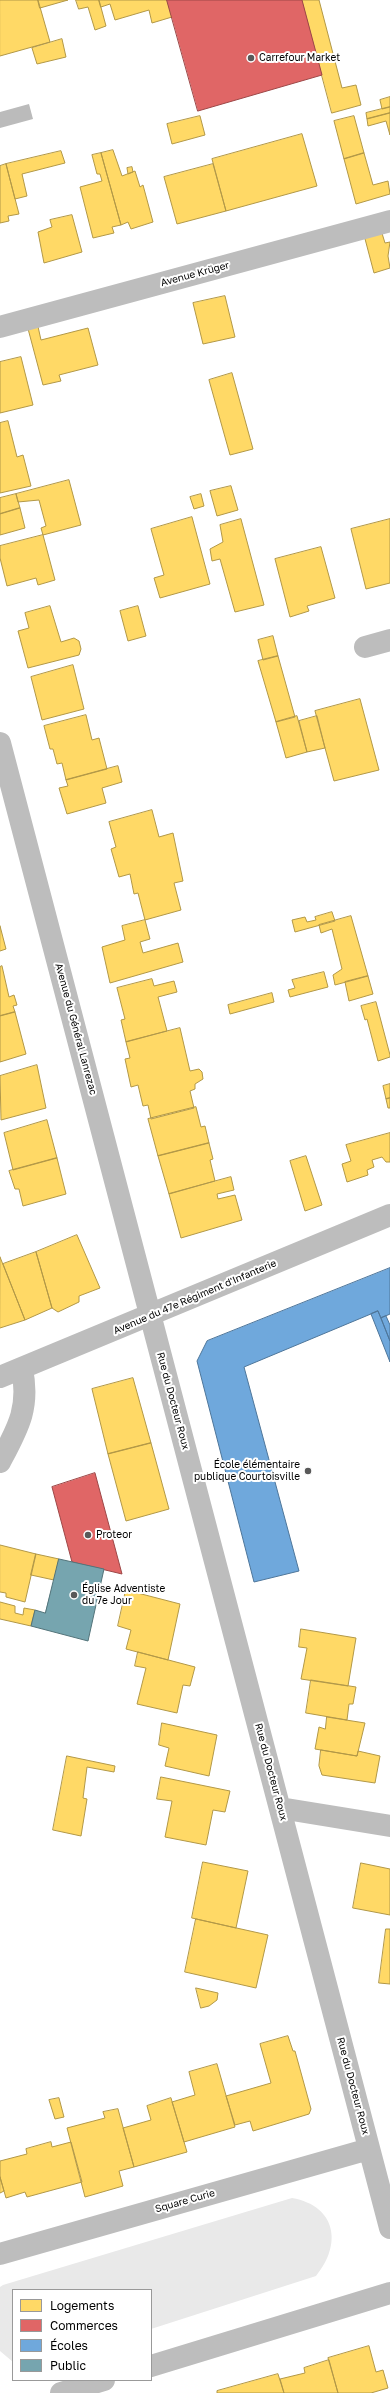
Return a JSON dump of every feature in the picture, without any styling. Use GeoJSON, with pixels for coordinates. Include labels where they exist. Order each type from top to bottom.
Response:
{"type":"FeatureCollection","features":[{"type":"Feature","properties":{"kind":"street","name":"Avenue Krüger"},"geometry":{"type":"LineString","coordinates":[[0,327],[390,221]]}},
{"type":"Feature","properties":{"kind":"street"},"geometry":{"type":"LineString","coordinates":[[364,647],[390,640]]}},
{"type":"Feature","properties":{"kind":"street","name":"Avenue du Général Lanrezac"},"geometry":{"type":"LineString","coordinates":[[0,743],[151,1316]]}},
{"type":"Feature","properties":{"kind":"street","name":"Avenue du 47e Régiment d'Infanterie"},"geometry":{"type":"LineString","coordinates":[[0,1377],[151,1316],[390,1216]]}},
{"type":"Feature","properties":{"kind":"street","name":"Rue du Docteur Roux"},"geometry":{"type":"LineString","coordinates":[[151,1316],[369,2149],[389,2220]]}},
{"type":"Feature","properties":{"kind":"street"},"geometry":{"type":"LineString","coordinates":[[0,1462],[21,1424],[26,1391],[22,1369]]}},
{"type":"Feature","properties":{"kind":"street"},"geometry":{"type":"LineString","coordinates":[[280,1808],[390,1826]]}},
{"type":"Feature","properties":{"kind":"street","name":"Square Curie"},"geometry":{"type":"LineString","coordinates":[[0,2254],[369,2149]]}},
{"type":"Feature","properties":{"kind":"street"},"geometry":{"type":"LineString","coordinates":[[152,2366],[390,2293]]}},
{"type":"Feature","properties":{"kind":"street"},"geometry":{"type":"LineString","coordinates":[[61,2393],[101,2381]]}},
{"type":"Feature","properties":{"kind":"shaded area"},"geometry":{"type":"Polygon","coordinates":[[[29,104],[33,119],[0,128],[0,112],[29,104]]]}},
{"type":"Feature","properties":{"kind":"shaded area"},"geometry":{"type":"Polygon","coordinates":[[[292,2198],[307,2202],[318,2209],[326,2218],[331,2228],[332,2240],[330,2252],[316,2276],[152,2329],[152,2289],[12,2289],[12,2361],[0,2351],[0,2287],[292,2198]]]}},
{"type":"Feature","properties":{"kind":"building: Logements"},"geometry":{"type":"Polygon","coordinates":[[[0,0],[38,0],[50,42],[0,56],[0,0]]]}},
{"type":"Feature","properties":{"kind":"building: Logements"},"geometry":{"type":"Polygon","coordinates":[[[38,0],[68,0],[40,8],[38,0]]]}},
{"type":"Feature","properties":{"kind":"building: Logements"},"geometry":{"type":"Polygon","coordinates":[[[76,0],[99,0],[106,26],[95,30],[88,7],[79,9],[76,0]]]}},
{"type":"Feature","properties":{"kind":"building: Logements"},"geometry":{"type":"Polygon","coordinates":[[[99,0],[167,0],[172,17],[152,23],[149,10],[115,20],[110,4],[101,7],[99,0]]]}},
{"type":"Feature","properties":{"kind":"building: Logements"},"geometry":{"type":"Polygon","coordinates":[[[302,0],[319,0],[342,88],[356,85],[361,105],[332,113],[302,0]]]}},
{"type":"Feature","properties":{"kind":"building: Logements"},"geometry":{"type":"Polygon","coordinates":[[[62,39],[66,57],[37,64],[32,48],[62,39]]]}},
{"type":"Feature","properties":{"kind":"building: Logements"},"geometry":{"type":"Polygon","coordinates":[[[390,97],[390,107],[382,109],[380,100],[390,97]]]}},
{"type":"Feature","properties":{"kind":"building: Logements"},"geometry":{"type":"Polygon","coordinates":[[[390,107],[390,113],[367,119],[366,113],[390,107]]]}},
{"type":"Feature","properties":{"kind":"building: Logements"},"geometry":{"type":"Polygon","coordinates":[[[390,113],[390,135],[386,121],[368,126],[367,119],[390,113]]]}},
{"type":"Feature","properties":{"kind":"building: Logements"},"geometry":{"type":"Polygon","coordinates":[[[200,116],[205,135],[172,144],[167,124],[200,116]]]}},
{"type":"Feature","properties":{"kind":"building: Logements"},"geometry":{"type":"Polygon","coordinates":[[[354,116],[364,153],[344,159],[334,121],[354,116]]]}},
{"type":"Feature","properties":{"kind":"building: Logements"},"geometry":{"type":"Polygon","coordinates":[[[302,134],[317,186],[226,211],[212,159],[302,134]]]}},
{"type":"Feature","properties":{"kind":"building: Logements"},"geometry":{"type":"Polygon","coordinates":[[[113,150],[122,176],[135,171],[140,187],[143,185],[153,222],[131,229],[128,222],[121,225],[101,153],[113,150]]]}},
{"type":"Feature","properties":{"kind":"building: Logements"},"geometry":{"type":"Polygon","coordinates":[[[61,151],[65,163],[22,174],[27,196],[15,199],[6,164],[61,151]]]}},
{"type":"Feature","properties":{"kind":"building: Logements"},"geometry":{"type":"Polygon","coordinates":[[[101,153],[121,225],[112,227],[114,233],[93,238],[80,187],[102,181],[100,174],[97,174],[92,155],[101,153]]]}},
{"type":"Feature","properties":{"kind":"building: Logements"},"geometry":{"type":"Polygon","coordinates":[[[364,153],[373,185],[388,181],[390,194],[356,204],[344,159],[364,153]]]}},
{"type":"Feature","properties":{"kind":"building: Logements"},"geometry":{"type":"Polygon","coordinates":[[[6,164],[19,214],[8,216],[9,221],[0,223],[0,166],[6,164]]]}},
{"type":"Feature","properties":{"kind":"building: Logements"},"geometry":{"type":"Polygon","coordinates":[[[213,164],[226,211],[177,224],[164,177],[213,164]]]}},
{"type":"Feature","properties":{"kind":"building: Logements"},"geometry":{"type":"Polygon","coordinates":[[[132,167],[133,172],[128,174],[127,168],[132,167]]]}},
{"type":"Feature","properties":{"kind":"building: Logements"},"geometry":{"type":"Polygon","coordinates":[[[72,215],[82,252],[44,263],[38,232],[52,227],[50,220],[72,215]]]}},
{"type":"Feature","properties":{"kind":"building: Logements"},"geometry":{"type":"Polygon","coordinates":[[[381,230],[385,243],[390,242],[388,256],[390,268],[374,273],[364,235],[381,230]]]}},
{"type":"Feature","properties":{"kind":"building: Logements"},"geometry":{"type":"Polygon","coordinates":[[[225,296],[235,337],[203,344],[193,303],[225,296]]]}},
{"type":"Feature","properties":{"kind":"building: Logements"},"geometry":{"type":"Polygon","coordinates":[[[37,322],[41,340],[88,328],[98,365],[59,375],[61,381],[43,385],[27,325],[37,322]]]}},
{"type":"Feature","properties":{"kind":"building: Logements"},"geometry":{"type":"Polygon","coordinates":[[[21,357],[33,405],[0,413],[0,362],[21,357]]]}},
{"type":"Feature","properties":{"kind":"building: Logements"},"geometry":{"type":"Polygon","coordinates":[[[232,373],[253,449],[230,455],[209,380],[232,373]]]}},
{"type":"Feature","properties":{"kind":"building: Logements"},"geometry":{"type":"Polygon","coordinates":[[[8,421],[17,457],[23,455],[31,486],[0,493],[0,423],[8,421]]]}},
{"type":"Feature","properties":{"kind":"building: Logements"},"geometry":{"type":"Polygon","coordinates":[[[69,480],[81,525],[43,535],[41,528],[46,526],[39,500],[18,502],[16,494],[69,480]]]}},
{"type":"Feature","properties":{"kind":"building: Logements"},"geometry":{"type":"Polygon","coordinates":[[[231,486],[238,510],[217,516],[210,491],[231,486]]]}},
{"type":"Feature","properties":{"kind":"building: Logements"},"geometry":{"type":"Polygon","coordinates":[[[16,494],[20,508],[0,514],[0,498],[16,494]]]}},
{"type":"Feature","properties":{"kind":"building: Logements"},"geometry":{"type":"Polygon","coordinates":[[[201,494],[204,506],[194,509],[190,497],[201,494]]]}},
{"type":"Feature","properties":{"kind":"building: Logements"},"geometry":{"type":"Polygon","coordinates":[[[20,508],[25,528],[0,535],[0,514],[20,508]]]}},
{"type":"Feature","properties":{"kind":"building: Logements"},"geometry":{"type":"Polygon","coordinates":[[[192,517],[210,584],[160,598],[154,578],[164,575],[151,529],[192,517]]]}},
{"type":"Feature","properties":{"kind":"building: Logements"},"geometry":{"type":"Polygon","coordinates":[[[241,519],[264,605],[235,612],[220,559],[212,561],[210,549],[223,542],[220,525],[241,519]]]}},
{"type":"Feature","properties":{"kind":"building: Logements"},"geometry":{"type":"Polygon","coordinates":[[[390,519],[390,583],[366,589],[351,529],[390,519]]]}},
{"type":"Feature","properties":{"kind":"building: Logements"},"geometry":{"type":"Polygon","coordinates":[[[43,535],[55,580],[38,585],[36,578],[7,586],[0,558],[0,546],[43,535]]]}},
{"type":"Feature","properties":{"kind":"building: Logements"},"geometry":{"type":"Polygon","coordinates":[[[321,547],[335,598],[307,606],[309,611],[290,617],[275,559],[321,547]]]}},
{"type":"Feature","properties":{"kind":"building: Logements"},"geometry":{"type":"Polygon","coordinates":[[[50,606],[61,642],[74,638],[79,641],[81,649],[79,655],[28,668],[18,631],[29,628],[25,613],[50,606]]]}},
{"type":"Feature","properties":{"kind":"building: Logements"},"geometry":{"type":"Polygon","coordinates":[[[138,606],[146,636],[128,641],[120,611],[138,606]]]}},
{"type":"Feature","properties":{"kind":"building: Logements"},"geometry":{"type":"Polygon","coordinates":[[[273,636],[278,656],[263,660],[258,640],[273,636]]]}},
{"type":"Feature","properties":{"kind":"building: Logements"},"geometry":{"type":"Polygon","coordinates":[[[278,656],[295,717],[276,722],[258,661],[278,656]]]}},
{"type":"Feature","properties":{"kind":"building: Logements"},"geometry":{"type":"Polygon","coordinates":[[[73,665],[84,709],[42,720],[31,677],[73,665]]]}},
{"type":"Feature","properties":{"kind":"building: Logements"},"geometry":{"type":"Polygon","coordinates":[[[360,699],[379,770],[334,781],[315,711],[360,699]]]}},
{"type":"Feature","properties":{"kind":"building: Logements"},"geometry":{"type":"Polygon","coordinates":[[[86,715],[92,740],[99,738],[107,769],[66,780],[62,763],[57,764],[53,749],[50,749],[44,726],[86,715]]]}},
{"type":"Feature","properties":{"kind":"building: Logements"},"geometry":{"type":"Polygon","coordinates":[[[297,716],[307,752],[286,758],[276,722],[297,716]]]}},
{"type":"Feature","properties":{"kind":"building: Logements"},"geometry":{"type":"Polygon","coordinates":[[[317,716],[325,748],[307,752],[299,721],[317,716]]]}},
{"type":"Feature","properties":{"kind":"building: Logements"},"geometry":{"type":"Polygon","coordinates":[[[118,766],[122,782],[102,788],[106,803],[67,814],[59,788],[68,786],[66,780],[118,766]]]}},
{"type":"Feature","properties":{"kind":"building: Logements"},"geometry":{"type":"Polygon","coordinates":[[[152,810],[159,837],[173,833],[183,881],[174,883],[181,910],[145,920],[138,893],[134,894],[130,874],[119,877],[111,849],[116,847],[109,822],[152,810]]]}},
{"type":"Feature","properties":{"kind":"building: Logements"},"geometry":{"type":"Polygon","coordinates":[[[332,912],[335,921],[295,932],[292,920],[305,917],[307,922],[316,920],[315,917],[332,912]]]}},
{"type":"Feature","properties":{"kind":"building: Logements"},"geometry":{"type":"Polygon","coordinates":[[[351,916],[368,976],[335,985],[333,975],[342,969],[332,929],[321,933],[319,925],[351,916]]]}},
{"type":"Feature","properties":{"kind":"building: Logements"},"geometry":{"type":"Polygon","coordinates":[[[145,920],[150,939],[140,942],[143,953],[178,943],[183,962],[110,983],[102,947],[125,940],[122,926],[145,920]]]}},
{"type":"Feature","properties":{"kind":"building: Logements"},"geometry":{"type":"Polygon","coordinates":[[[0,926],[6,949],[0,951],[0,926]]]}},
{"type":"Feature","properties":{"kind":"building: Logements"},"geometry":{"type":"Polygon","coordinates":[[[2,966],[9,997],[14,995],[17,1005],[13,1006],[15,1012],[0,1016],[0,967],[2,966]]]}},
{"type":"Feature","properties":{"kind":"building: Logements"},"geometry":{"type":"Polygon","coordinates":[[[324,972],[328,987],[290,997],[288,990],[295,988],[292,980],[324,972]]]}},
{"type":"Feature","properties":{"kind":"building: Logements"},"geometry":{"type":"Polygon","coordinates":[[[368,976],[373,994],[349,1001],[345,982],[368,976]]]}},
{"type":"Feature","properties":{"kind":"building: Logements"},"geometry":{"type":"Polygon","coordinates":[[[152,979],[154,986],[174,981],[177,992],[158,997],[167,1031],[126,1042],[121,1020],[125,1019],[117,988],[152,979]]]}},
{"type":"Feature","properties":{"kind":"building: Logements"},"geometry":{"type":"Polygon","coordinates":[[[272,993],[274,1002],[230,1014],[228,1005],[272,993]]]}},
{"type":"Feature","properties":{"kind":"building: Logements"},"geometry":{"type":"Polygon","coordinates":[[[376,1002],[390,1055],[390,1057],[378,1061],[367,1019],[365,1020],[361,1006],[376,1002]]]}},
{"type":"Feature","properties":{"kind":"building: Logements"},"geometry":{"type":"Polygon","coordinates":[[[15,1012],[26,1054],[0,1062],[0,1016],[15,1012]]]}},
{"type":"Feature","properties":{"kind":"building: Logements"},"geometry":{"type":"Polygon","coordinates":[[[180,1028],[190,1071],[199,1069],[202,1072],[203,1079],[195,1084],[195,1089],[190,1091],[194,1108],[151,1119],[148,1105],[143,1106],[138,1085],[131,1087],[125,1059],[130,1058],[126,1042],[180,1028]]]}},
{"type":"Feature","properties":{"kind":"building: Logements"},"geometry":{"type":"Polygon","coordinates":[[[37,1065],[46,1108],[1,1120],[0,1076],[37,1065]]]}},
{"type":"Feature","properties":{"kind":"building: Logements"},"geometry":{"type":"Polygon","coordinates":[[[390,1084],[390,1098],[386,1099],[383,1086],[390,1084]]]}},
{"type":"Feature","properties":{"kind":"building: Logements"},"geometry":{"type":"Polygon","coordinates":[[[390,1098],[390,1108],[388,1108],[386,1099],[390,1098]]]}},
{"type":"Feature","properties":{"kind":"building: Logements"},"geometry":{"type":"Polygon","coordinates":[[[196,1107],[201,1127],[205,1126],[209,1143],[158,1156],[148,1119],[196,1107]]]}},
{"type":"Feature","properties":{"kind":"building: Logements"},"geometry":{"type":"Polygon","coordinates":[[[47,1120],[57,1158],[13,1170],[4,1133],[47,1120]]]}},
{"type":"Feature","properties":{"kind":"building: Logements"},"geometry":{"type":"Polygon","coordinates":[[[390,1133],[390,1162],[386,1162],[382,1157],[372,1160],[374,1167],[367,1170],[368,1175],[347,1182],[342,1164],[351,1161],[346,1145],[390,1133]]]}},
{"type":"Feature","properties":{"kind":"building: Logements"},"geometry":{"type":"Polygon","coordinates":[[[209,1143],[213,1159],[210,1160],[215,1181],[169,1194],[158,1156],[209,1143]]]}},
{"type":"Feature","properties":{"kind":"building: Logements"},"geometry":{"type":"Polygon","coordinates":[[[306,1156],[322,1205],[305,1211],[290,1161],[306,1156]]]}},
{"type":"Feature","properties":{"kind":"building: Logements"},"geometry":{"type":"Polygon","coordinates":[[[57,1158],[66,1194],[23,1206],[19,1189],[15,1189],[9,1171],[57,1158]]]}},
{"type":"Feature","properties":{"kind":"building: Logements"},"geometry":{"type":"Polygon","coordinates":[[[231,1177],[234,1190],[217,1194],[218,1199],[235,1195],[242,1220],[181,1238],[169,1194],[231,1177]]]}},
{"type":"Feature","properties":{"kind":"building: Logements"},"geometry":{"type":"Polygon","coordinates":[[[77,1235],[100,1288],[79,1296],[79,1302],[58,1312],[52,1308],[36,1252],[77,1235]]]}},
{"type":"Feature","properties":{"kind":"building: Logements"},"geometry":{"type":"Polygon","coordinates":[[[36,1252],[52,1308],[25,1320],[3,1264],[36,1252]]]}},
{"type":"Feature","properties":{"kind":"building: Logements"},"geometry":{"type":"Polygon","coordinates":[[[0,1257],[25,1320],[0,1328],[0,1257]]]}},
{"type":"Feature","properties":{"kind":"building: Logements"},"geometry":{"type":"Polygon","coordinates":[[[133,1378],[151,1443],[108,1454],[92,1389],[133,1378]]]}},
{"type":"Feature","properties":{"kind":"building: Logements"},"geometry":{"type":"Polygon","coordinates":[[[151,1443],[169,1509],[126,1521],[108,1454],[151,1443]]]}},
{"type":"Feature","properties":{"kind":"building: Logements"},"geometry":{"type":"Polygon","coordinates":[[[0,1545],[36,1554],[25,1602],[6,1597],[6,1593],[0,1592],[0,1545]]]}},
{"type":"Feature","properties":{"kind":"building: Logements"},"geometry":{"type":"Polygon","coordinates":[[[36,1554],[59,1559],[54,1580],[31,1575],[36,1554]]]}},
{"type":"Feature","properties":{"kind":"building: Logements"},"geometry":{"type":"Polygon","coordinates":[[[126,1590],[180,1604],[168,1660],[126,1649],[131,1630],[118,1626],[126,1590]]]}},
{"type":"Feature","properties":{"kind":"building: Logements"},"geometry":{"type":"Polygon","coordinates":[[[0,1602],[15,1606],[15,1613],[23,1615],[24,1608],[35,1610],[31,1626],[0,1619],[0,1602]]]}},
{"type":"Feature","properties":{"kind":"building: Logements"},"geometry":{"type":"Polygon","coordinates":[[[301,1629],[356,1638],[348,1686],[301,1679],[307,1648],[299,1647],[301,1629]]]}},
{"type":"Feature","properties":{"kind":"building: Logements"},"geometry":{"type":"Polygon","coordinates":[[[138,1652],[195,1667],[190,1686],[183,1685],[177,1713],[137,1704],[146,1668],[135,1666],[138,1652]]]}},
{"type":"Feature","properties":{"kind":"building: Logements"},"geometry":{"type":"Polygon","coordinates":[[[311,1680],[356,1687],[353,1704],[349,1704],[347,1720],[306,1713],[311,1680]]]}},
{"type":"Feature","properties":{"kind":"building: Logements"},"geometry":{"type":"Polygon","coordinates":[[[327,1717],[365,1723],[357,1756],[315,1749],[319,1727],[325,1729],[327,1717]]]}},
{"type":"Feature","properties":{"kind":"building: Logements"},"geometry":{"type":"Polygon","coordinates":[[[162,1723],[217,1735],[209,1776],[165,1766],[169,1748],[159,1745],[162,1723]]]}},
{"type":"Feature","properties":{"kind":"building: Logements"},"geometry":{"type":"Polygon","coordinates":[[[321,1750],[357,1756],[358,1751],[380,1756],[375,1783],[322,1775],[319,1766],[321,1750]]]}},
{"type":"Feature","properties":{"kind":"building: Logements"},"geometry":{"type":"Polygon","coordinates":[[[67,1756],[115,1766],[114,1772],[87,1767],[83,1798],[87,1799],[81,1836],[53,1830],[67,1756]]]}},
{"type":"Feature","properties":{"kind":"building: Logements"},"geometry":{"type":"Polygon","coordinates":[[[161,1777],[230,1791],[225,1812],[213,1810],[206,1845],[165,1837],[172,1801],[157,1799],[161,1777]]]}},
{"type":"Feature","properties":{"kind":"building: Logements"},"geometry":{"type":"Polygon","coordinates":[[[203,1862],[248,1871],[236,1928],[192,1918],[203,1862]]]}},
{"type":"Feature","properties":{"kind":"building: Logements"},"geometry":{"type":"Polygon","coordinates":[[[361,1863],[390,1869],[390,1915],[353,1908],[361,1863]]]}},
{"type":"Feature","properties":{"kind":"building: Logements"},"geometry":{"type":"Polygon","coordinates":[[[196,1919],[268,1935],[256,1988],[185,1972],[196,1919]]]}},
{"type":"Feature","properties":{"kind":"building: Logements"},"geometry":{"type":"Polygon","coordinates":[[[386,1929],[390,1929],[390,1984],[379,1983],[386,1929]]]}},
{"type":"Feature","properties":{"kind":"building: Logements"},"geometry":{"type":"Polygon","coordinates":[[[196,1988],[218,1993],[217,2000],[209,2006],[201,2008],[196,1988]]]}},
{"type":"Feature","properties":{"kind":"building: Logements"},"geometry":{"type":"Polygon","coordinates":[[[288,2036],[293,2051],[295,2051],[311,2109],[309,2114],[253,2131],[250,2121],[235,2125],[226,2096],[271,2083],[260,2044],[288,2036]]]}},
{"type":"Feature","properties":{"kind":"building: Logements"},"geometry":{"type":"Polygon","coordinates":[[[217,2064],[235,2127],[184,2142],[172,2102],[195,2095],[189,2072],[217,2064]]]}},
{"type":"Feature","properties":{"kind":"building: Logements"},"geometry":{"type":"Polygon","coordinates":[[[59,2098],[64,2117],[55,2119],[49,2100],[59,2098]]]}},
{"type":"Feature","properties":{"kind":"building: Logements"},"geometry":{"type":"Polygon","coordinates":[[[171,2098],[187,2152],[134,2167],[123,2128],[151,2120],[147,2106],[171,2098]]]}},
{"type":"Feature","properties":{"kind":"building: Logements"},"geometry":{"type":"Polygon","coordinates":[[[118,2109],[134,2167],[119,2171],[123,2186],[85,2197],[67,2128],[105,2118],[103,2112],[118,2109]]]}},
{"type":"Feature","properties":{"kind":"building: Logements"},"geometry":{"type":"Polygon","coordinates":[[[51,2142],[52,2147],[71,2142],[82,2182],[27,2197],[25,2192],[6,2198],[0,2177],[0,2161],[27,2154],[26,2149],[51,2142]]]}},
{"type":"Feature","properties":{"kind":"building: Logements"},"geometry":{"type":"Polygon","coordinates":[[[0,2177],[4,2191],[0,2193],[0,2177]]]}},
{"type":"Feature","properties":{"kind":"building: Logements"},"geometry":{"type":"Polygon","coordinates":[[[369,2346],[376,2372],[383,2370],[388,2388],[371,2393],[338,2393],[328,2358],[369,2346]]]}},
{"type":"Feature","properties":{"kind":"building: Logements"},"geometry":{"type":"Polygon","coordinates":[[[329,2360],[338,2393],[284,2393],[280,2379],[305,2373],[304,2368],[329,2360]]]}},
{"type":"Feature","properties":{"kind":"building: Logements"},"geometry":{"type":"Polygon","coordinates":[[[278,2374],[284,2393],[217,2393],[217,2391],[278,2374]]]}},
{"type":"Feature","properties":{"kind":"building: Commerces","name":"Carrefour Market"},"geometry":{"type":"Polygon","coordinates":[[[167,0],[302,0],[322,75],[198,111],[167,0]]]}},
{"type":"Feature","properties":{"kind":"building: Commerces","name":"Proteor"},"geometry":{"type":"Polygon","coordinates":[[[95,1473],[122,1574],[72,1562],[52,1487],[95,1473]]]}},
{"type":"Feature","properties":{"kind":"building: Écoles"},"geometry":{"type":"Polygon","coordinates":[[[390,1268],[390,1314],[381,1318],[378,1311],[244,1367],[299,1571],[254,1582],[197,1361],[207,1341],[390,1268]]]}},
{"type":"Feature","properties":{"kind":"building: Écoles"},"geometry":{"type":"Polygon","coordinates":[[[378,1311],[390,1341],[390,1362],[371,1314],[378,1311]]]}},
{"type":"Feature","properties":{"kind":"building: Écoles"},"geometry":{"type":"Polygon","coordinates":[[[386,1316],[390,1325],[390,1341],[381,1318],[386,1316]]]}},
{"type":"Feature","properties":{"kind":"building: Public","name":"Église Adventiste du 7e Jour"},"geometry":{"type":"Polygon","coordinates":[[[59,1559],[104,1569],[88,1641],[31,1626],[35,1610],[45,1613],[59,1559]]]}},
{"type":"Feature","properties":{"kind":"place","name":"Carrefour Market"},"geometry":{"type":"Point","coordinates":[251,58]}},
{"type":"Feature","properties":{"kind":"place","name":"École élémentaire publique Courtoisville"},"geometry":{"type":"Point","coordinates":[308,1471]}},
{"type":"Feature","properties":{"kind":"place","name":"Proteor"},"geometry":{"type":"Point","coordinates":[88,1535]}},
{"type":"Feature","properties":{"kind":"place","name":"Église Adventiste du 7e Jour"},"geometry":{"type":"Point","coordinates":[74,1595]}}]}
